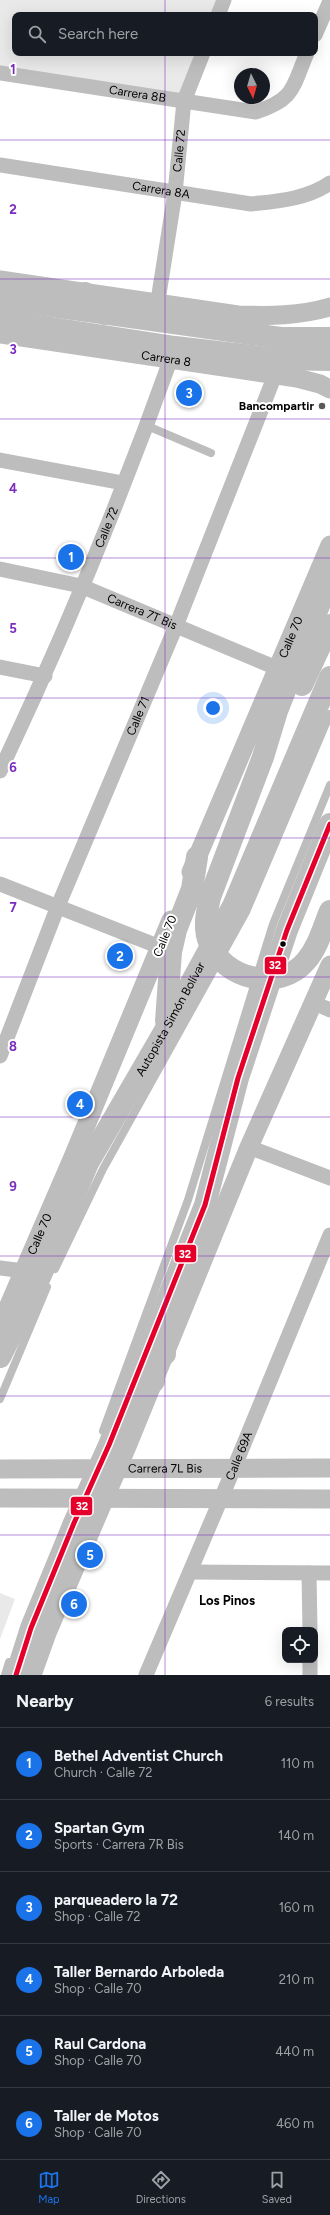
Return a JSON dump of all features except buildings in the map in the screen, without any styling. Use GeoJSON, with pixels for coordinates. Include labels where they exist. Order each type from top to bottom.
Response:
{"type":"FeatureCollection","features":[{"type":"Feature","properties":{"kind":"main road"},"geometry":{"type":"LineString","coordinates":[[85,293],[105,314]]}},
{"type":"Feature","properties":{"kind":"main road"},"geometry":{"type":"LineString","coordinates":[[0,299],[105,314],[156,312],[282,338],[330,338]]}},
{"type":"Feature","properties":{"kind":"main road","name":"Carrera 8"},"geometry":{"type":"LineString","coordinates":[[0,320],[130,339],[173,354],[330,360]]}},
{"type":"Feature","properties":{"kind":"main road"},"geometry":{"type":"LineString","coordinates":[[95,334],[111,351],[130,339]]}},
{"type":"Feature","properties":{"kind":"main road"},"geometry":{"type":"LineString","coordinates":[[330,578],[278,710],[263,756],[210,897],[205,920],[209,942],[222,962],[241,975],[263,979],[286,975],[305,962],[318,943],[330,911]]}},
{"type":"Feature","properties":{"kind":"main road"},"geometry":{"type":"LineString","coordinates":[[263,756],[288,714],[330,625]]}},
{"type":"Feature","properties":{"kind":"main road","name":"Autopista Simón Bolívar"},"geometry":{"type":"LineString","coordinates":[[0,1357],[33,1273],[88,1163],[164,1032],[233,906],[330,677]]}},
{"type":"Feature","properties":{"kind":"main road"},"geometry":{"type":"LineString","coordinates":[[17,1668],[31,1628],[86,1496],[96,1468],[120,1416],[205,1205],[238,1078],[287,930],[330,824]]}},
{"type":"Feature","properties":{"kind":"main road"},"geometry":{"type":"LineString","coordinates":[[164,1032],[171,952],[176,930],[192,889],[197,857]]}},
{"type":"Feature","properties":{"kind":"main road"},"geometry":{"type":"LineString","coordinates":[[3,1320],[33,1273]]}},
{"type":"Feature","properties":{"kind":"main road"},"geometry":{"type":"LineString","coordinates":[[164,1308],[165,1354]]}},
{"type":"Feature","properties":{"kind":"main road"},"geometry":{"type":"LineString","coordinates":[[120,1416],[154,1381]]}},
{"type":"Feature","properties":{"kind":"main road"},"geometry":{"type":"LineString","coordinates":[[17,1668],[47,1633]]}},
{"type":"Feature","properties":{"kind":"street"},"geometry":{"type":"LineString","coordinates":[[219,12],[224,0]]}},
{"type":"Feature","properties":{"kind":"street"},"geometry":{"type":"LineString","coordinates":[[318,29],[330,1]]}},
{"type":"Feature","properties":{"kind":"street","name":"Calle 72"},"geometry":{"type":"LineString","coordinates":[[156,312],[176,194],[184,101],[202,56]]}},
{"type":"Feature","properties":{"kind":"street","name":"Carrera 8B"},"geometry":{"type":"LineString","coordinates":[[0,72],[256,112],[274,106],[289,95],[306,56]]}},
{"type":"Feature","properties":{"kind":"street","name":"Carrera 8A"},"geometry":{"type":"LineString","coordinates":[[0,165],[176,194],[251,204],[289,199],[325,187]]}},
{"type":"Feature","properties":{"kind":"street"},"geometry":{"type":"LineString","coordinates":[[0,280],[85,293],[156,312],[277,317],[315,312],[330,307]]}},
{"type":"Feature","properties":{"kind":"street","name":"Carrera 8"},"geometry":{"type":"LineString","coordinates":[[0,334],[111,351],[173,354],[320,384],[330,389]]}},
{"type":"Feature","properties":{"kind":"street","name":"Calle 72"},"geometry":{"type":"LineString","coordinates":[[0,771],[45,676],[173,354]]}},
{"type":"Feature","properties":{"kind":"street","name":"Calle 71"},"geometry":{"type":"LineString","coordinates":[[0,1056],[58,906],[176,626],[275,375]]}},
{"type":"Feature","properties":{"kind":"street"},"geometry":{"type":"LineString","coordinates":[[0,460],[123,483]]}},
{"type":"Feature","properties":{"kind":"street","name":"Calle 70"},"geometry":{"type":"LineString","coordinates":[[33,1273],[160,947],[197,857],[279,669],[330,545]]}},
{"type":"Feature","properties":{"kind":"street","name":"Carrera 7T Bis"},"geometry":{"type":"LineString","coordinates":[[0,569],[81,586],[279,669]]}},
{"type":"Feature","properties":{"kind":"street"},"geometry":{"type":"LineString","coordinates":[[0,667],[45,676]]}},
{"type":"Feature","properties":{"kind":"street"},"geometry":{"type":"LineString","coordinates":[[0,884],[160,947]]}},
{"type":"Feature","properties":{"kind":"street"},"geometry":{"type":"LineString","coordinates":[[96,1468],[154,1381],[249,1146],[322,1006],[330,964]]}},
{"type":"Feature","properties":{"kind":"street"},"geometry":{"type":"LineString","coordinates":[[249,1146],[330,1178]]}},
{"type":"Feature","properties":{"kind":"street","name":"Calle 69A"},"geometry":{"type":"LineString","coordinates":[[146,1675],[234,1468],[330,1235]]}},
{"type":"Feature","properties":{"kind":"street"},"geometry":{"type":"LineString","coordinates":[[0,1268],[33,1273]]}},
{"type":"Feature","properties":{"kind":"street","name":"Carrera 7L Bis"},"geometry":{"type":"LineString","coordinates":[[0,1469],[330,1468]]}},
{"type":"Feature","properties":{"kind":"street"},"geometry":{"type":"LineString","coordinates":[[47,1633],[86,1496]]}},
{"type":"Feature","properties":{"kind":"street"},"geometry":{"type":"LineString","coordinates":[[0,1498],[86,1496],[330,1499]]}},
{"type":"Feature","properties":{"kind":"street"},"geometry":{"type":"LineString","coordinates":[[190,1572],[330,1573]]}},
{"type":"Feature","properties":{"kind":"street"},"geometry":{"type":"LineString","coordinates":[[310,1573],[310,1627]]}},
{"type":"Feature","properties":{"kind":"street"},"geometry":{"type":"LineString","coordinates":[[310,1663],[310,1675]]}},
{"type":"Feature","properties":{"kind":"lane"},"geometry":{"type":"LineString","coordinates":[[145,425],[211,453]]}},
{"type":"Feature","properties":{"kind":"lane"},"geometry":{"type":"LineString","coordinates":[[0,1399],[51,1278],[103,1169],[246,912],[330,714]]}},
{"type":"Feature","properties":{"kind":"lane"},"geometry":{"type":"LineString","coordinates":[[100,1438],[188,1200],[273,924],[330,785]]}},
{"type":"Feature","properties":{"kind":"lane"},"geometry":{"type":"LineString","coordinates":[[48,1563],[86,1496]]}},
{"type":"Feature","properties":{"kind":"shaded area"},"geometry":{"type":"Polygon","coordinates":[[[0,0],[224,0],[219,12],[12,12],[12,56],[202,56],[184,101],[0,73],[0,0]]]}},
{"type":"Feature","properties":{"kind":"shaded area"},"geometry":{"type":"Polygon","coordinates":[[[0,1593],[15,1599],[0,1639],[0,1593]]]}},
{"type":"Feature","properties":{"kind":"transit line","name":"32"},"geometry":{"type":"LineString","coordinates":[[16,1675],[31,1628],[74,1523],[109,1445],[205,1205],[238,1078],[287,930],[330,824]]}},
{"type":"Feature","properties":{"kind":"place","name":"parqueadero la 72"},"geometry":{"type":"Point","coordinates":[189,393]}},
{"type":"Feature","properties":{"kind":"place","name":"Bancompartir"},"geometry":{"type":"Point","coordinates":[322,406]}},
{"type":"Feature","properties":{"kind":"place","name":"Bethel Adventist Church"},"geometry":{"type":"Point","coordinates":[71,557]}},
{"type":"Feature","properties":{"kind":"place","name":"Spartan Gym"},"geometry":{"type":"Point","coordinates":[120,956]}},
{"type":"Feature","properties":{"kind":"place","name":"Taller Bernardo Arboleda"},"geometry":{"type":"Point","coordinates":[80,1104]}},
{"type":"Feature","properties":{"kind":"place","name":"Raul Cardona"},"geometry":{"type":"Point","coordinates":[90,1555]}},
{"type":"Feature","properties":{"kind":"place","name":"Taller de Motos"},"geometry":{"type":"Point","coordinates":[74,1604]}},
{"type":"Feature","properties":{"kind":"district","name":"Los Pinos"},"geometry":{"type":"Point","coordinates":[227,1600]}}]}
